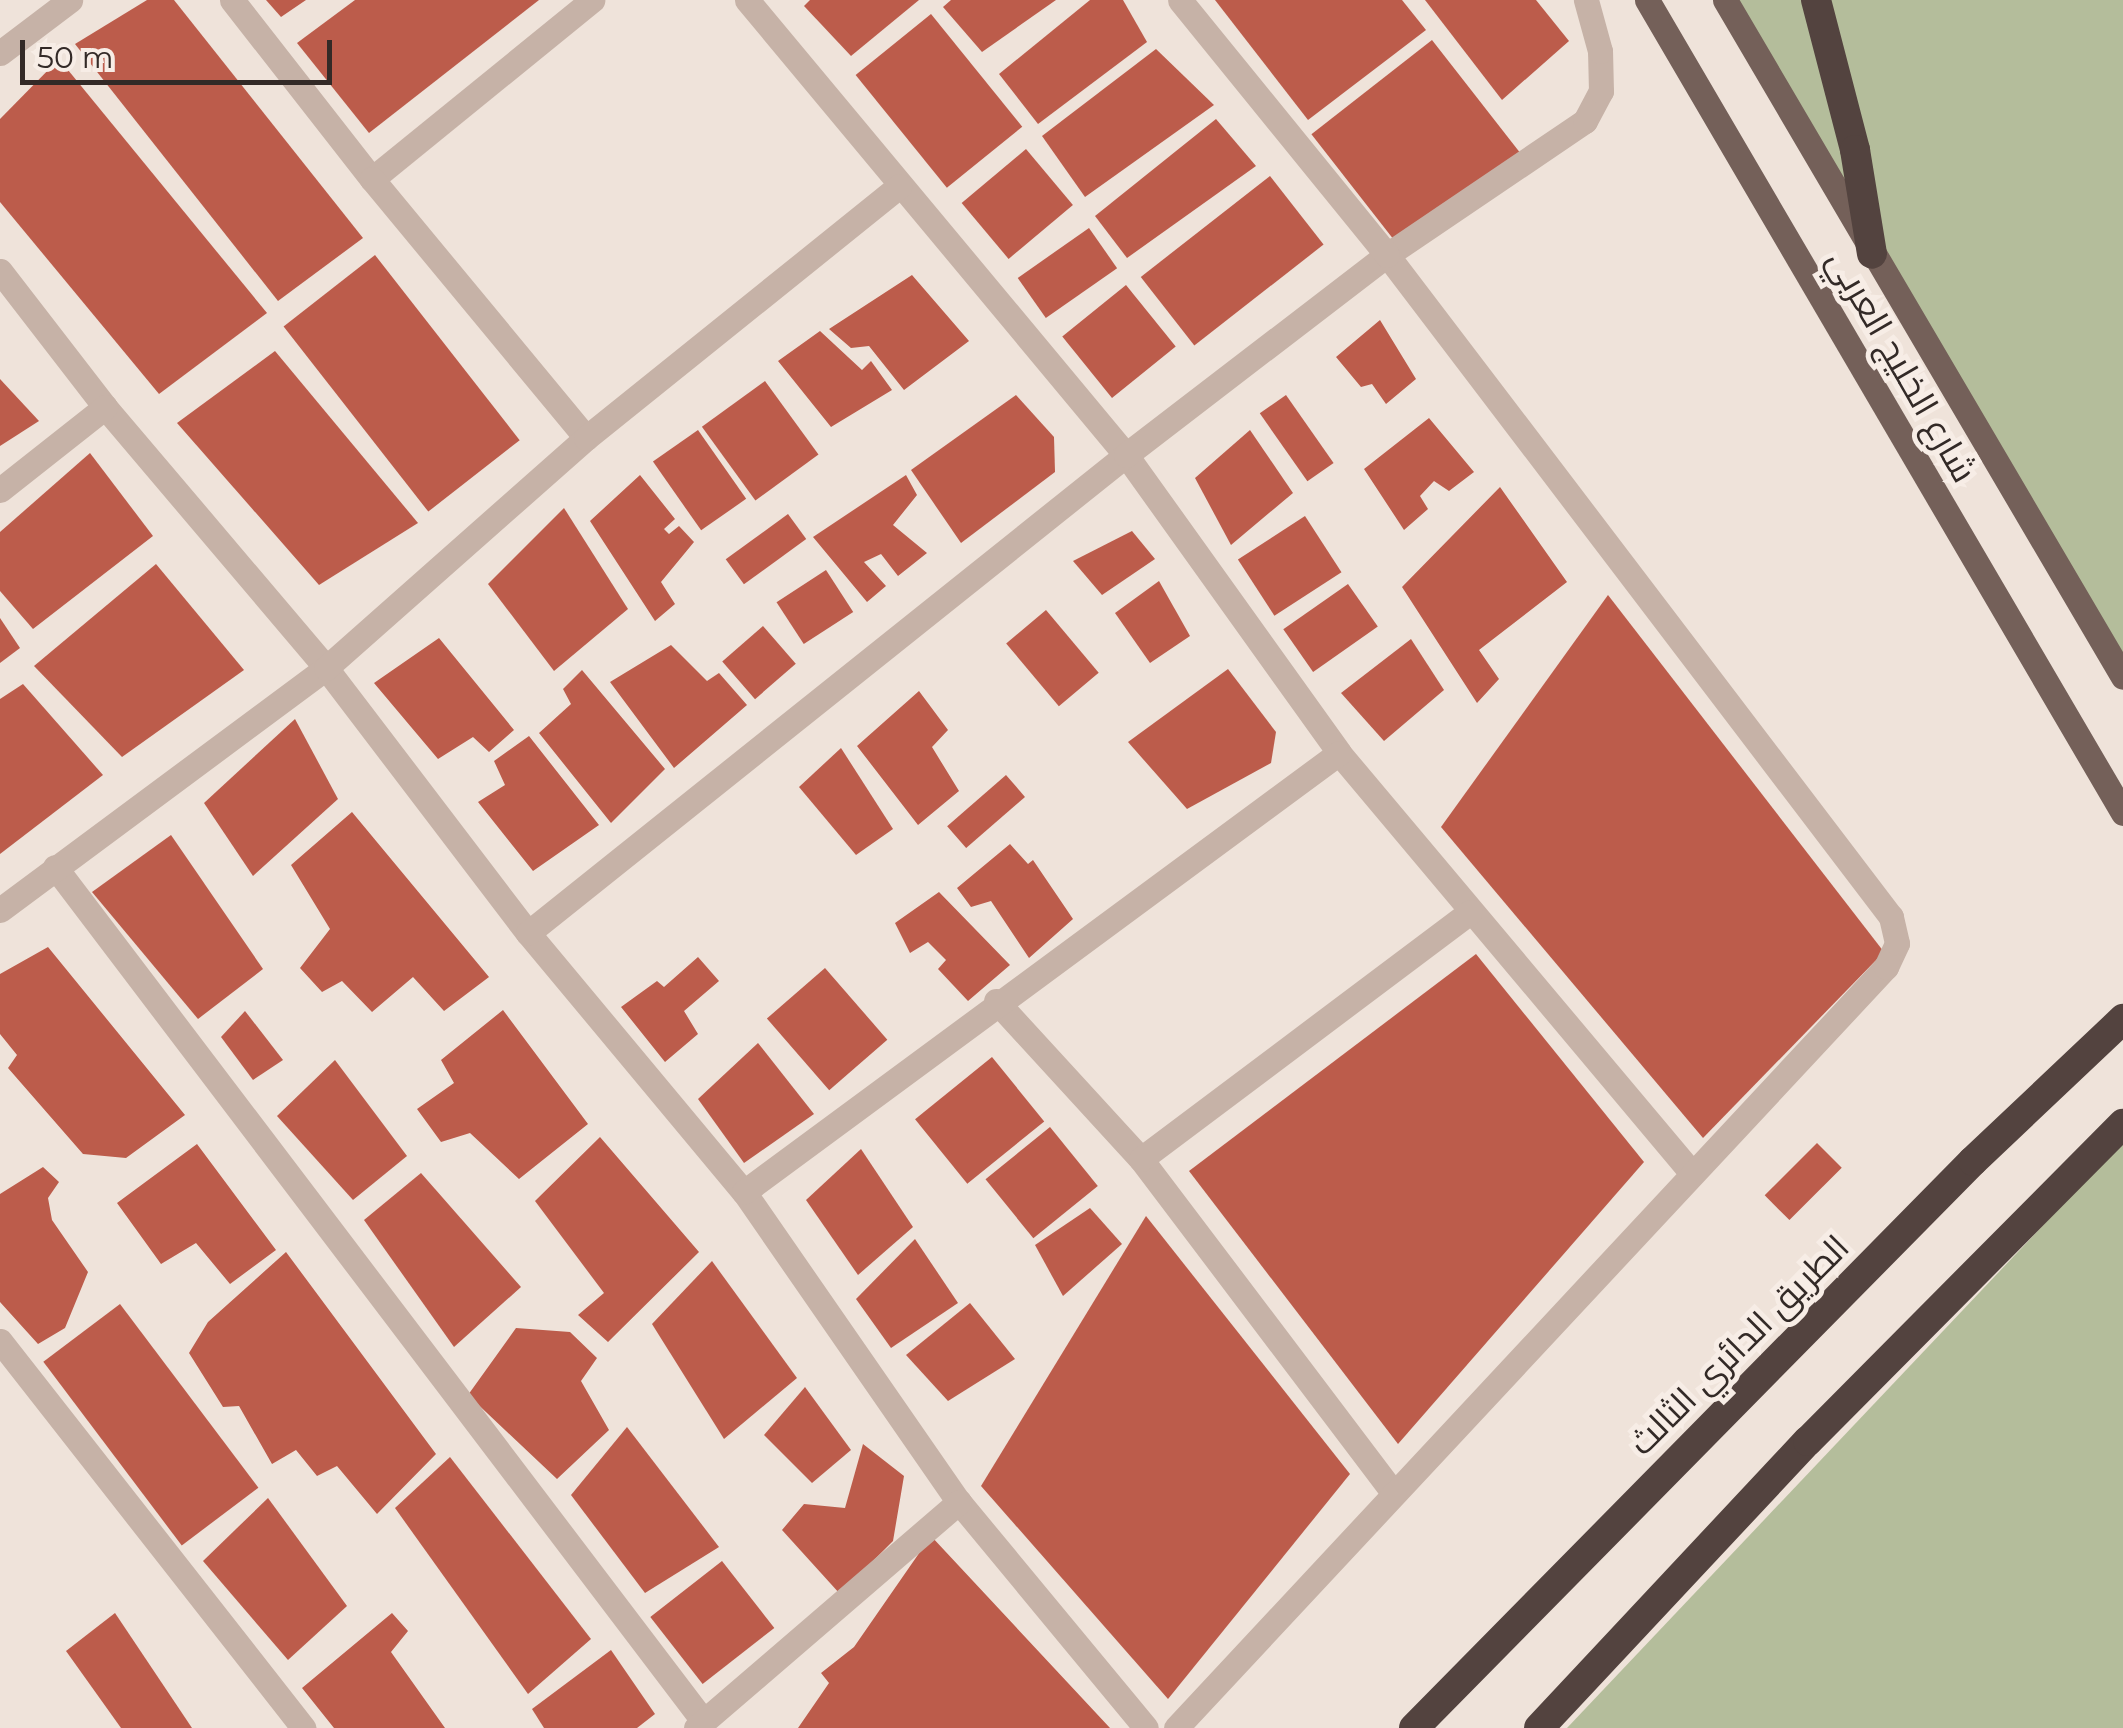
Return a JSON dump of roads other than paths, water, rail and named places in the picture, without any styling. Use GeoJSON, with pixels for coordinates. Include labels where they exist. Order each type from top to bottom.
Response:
{"type":"FeatureCollection","features":[{"type":"Feature","properties":{"kind":"highway"},"geometry":{"type":"LineString","coordinates":[[1816,0],[1854,150],[1872,254]]}},
{"type":"Feature","properties":{"kind":"highway","name":"الطريق الدائري الثالث"},"geometry":{"type":"LineString","coordinates":[[1414,1728],[1973,1161],[2123,1019]]}},
{"type":"Feature","properties":{"kind":"highway"},"geometry":{"type":"LineString","coordinates":[[1539,1728],[1808,1441],[2123,1124]]}},
{"type":"Feature","properties":{"kind":"main road","name":"شارع الخليج العربي"},"geometry":{"type":"LineString","coordinates":[[1646,0],[2123,813]]}},
{"type":"Feature","properties":{"kind":"main road","name":"شارع الخليج العربي"},"geometry":{"type":"LineString","coordinates":[[1726,0],[2123,677]]}},
{"type":"Feature","properties":{"kind":"street"},"geometry":{"type":"LineString","coordinates":[[0,53],[70,0]]}},
{"type":"Feature","properties":{"kind":"street"},"geometry":{"type":"LineString","coordinates":[[232,0],[372,178],[586,438]]}},
{"type":"Feature","properties":{"kind":"street"},"geometry":{"type":"LineString","coordinates":[[372,178],[592,0]]}},
{"type":"Feature","properties":{"kind":"street"},"geometry":{"type":"LineString","coordinates":[[747,0],[1126,454],[1338,754],[1691,1172]]}},
{"type":"Feature","properties":{"kind":"street"},"geometry":{"type":"LineString","coordinates":[[1176,1728],[1392,1491],[1886,967],[1896,943],[1891,916],[1387,255],[1180,0]]}},
{"type":"Feature","properties":{"kind":"street"},"geometry":{"type":"LineString","coordinates":[[528,933],[1126,454],[1387,255],[1585,122],[1602,91],[1600,52],[1586,0]]}},
{"type":"Feature","properties":{"kind":"street"},"geometry":{"type":"LineString","coordinates":[[0,910],[326,668],[586,438],[899,186]]}},
{"type":"Feature","properties":{"kind":"street"},"geometry":{"type":"LineString","coordinates":[[0,271],[105,407],[326,668],[528,933],[744,1192],[959,1502],[1146,1728]]}},
{"type":"Feature","properties":{"kind":"street"},"geometry":{"type":"LineString","coordinates":[[0,490],[105,407]]}},
{"type":"Feature","properties":{"kind":"street"},"geometry":{"type":"LineString","coordinates":[[744,1192],[996,1001],[1338,754]]}},
{"type":"Feature","properties":{"kind":"street"},"geometry":{"type":"LineString","coordinates":[[55,867],[700,1725],[959,1502]]}},
{"type":"Feature","properties":{"kind":"street"},"geometry":{"type":"LineString","coordinates":[[1141,1159],[1470,912]]}},
{"type":"Feature","properties":{"kind":"street"},"geometry":{"type":"LineString","coordinates":[[996,1001],[1141,1159],[1392,1491]]}},
{"type":"Feature","properties":{"kind":"street"},"geometry":{"type":"LineString","coordinates":[[0,1341],[303,1728]]}}]}
